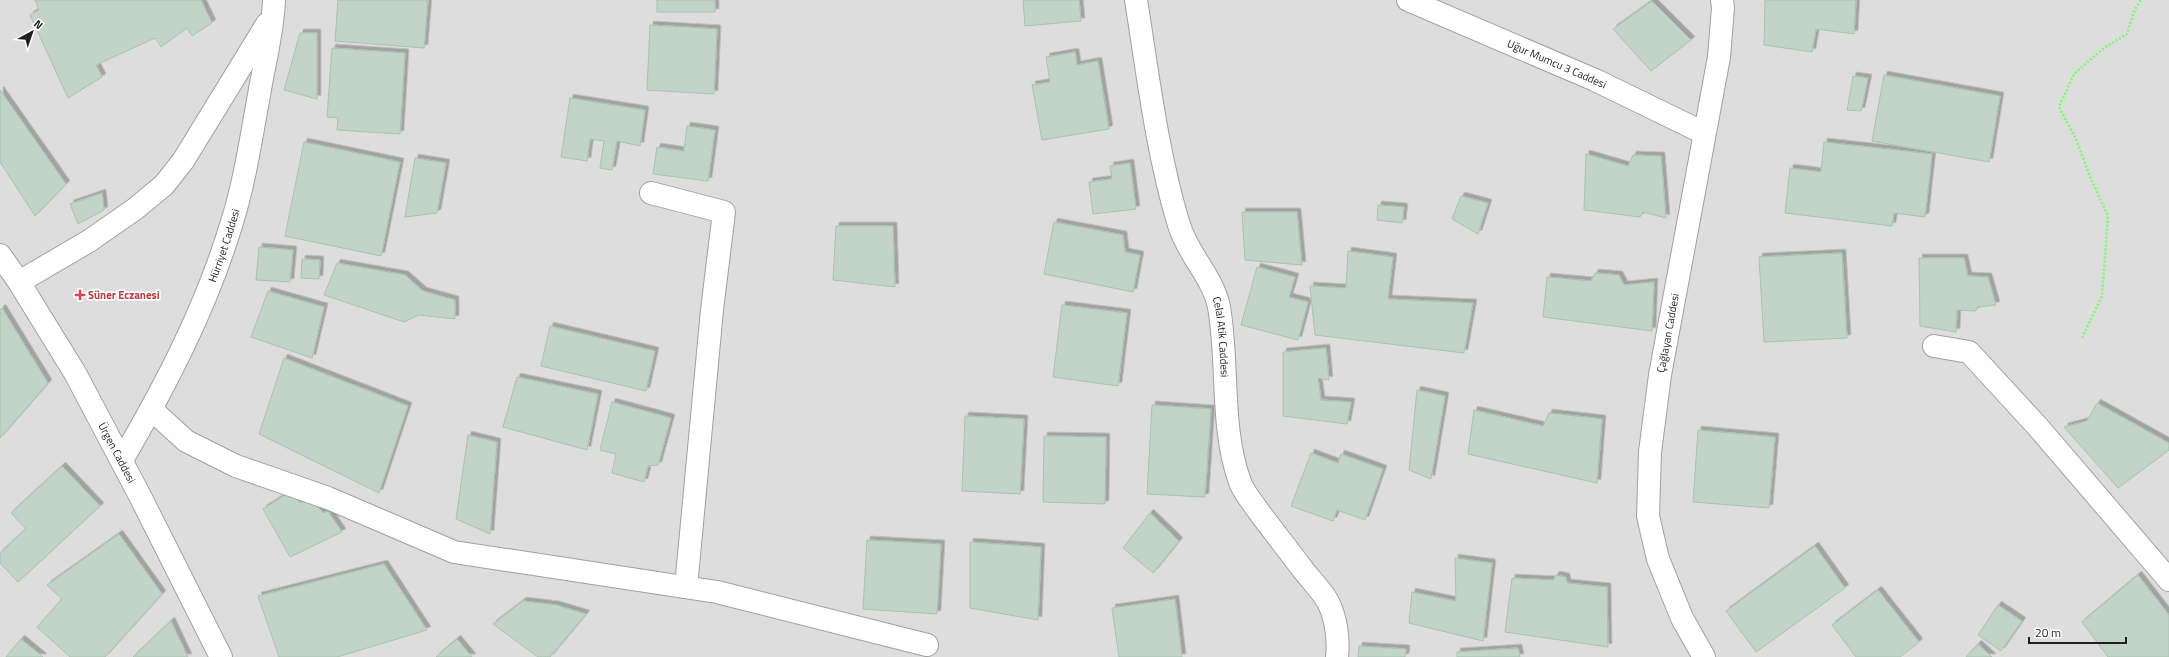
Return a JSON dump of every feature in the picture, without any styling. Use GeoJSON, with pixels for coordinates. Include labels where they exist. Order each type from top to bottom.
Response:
{"type":"FeatureCollection","features":[{"type":"Feature","properties":{"kind":"street","name":"Celal Atik Caddesi"},"geometry":{"type":"LineString","coordinates":[[1136,0],[1151,95],[1169,190],[1180,228],[1194,257],[1211,283],[1219,306],[1223,340],[1229,434],[1234,461],[1241,484],[1276,535],[1328,602],[1334,622],[1337,657]]}},
{"type":"Feature","properties":{"kind":"street","name":"Uğur Mumcu 3 Caddesi"},"geometry":{"type":"LineString","coordinates":[[1408,0],[1595,80],[1704,134]]}},
{"type":"Feature","properties":{"kind":"street","name":"Çağlayan Caddesi"},"geometry":{"type":"LineString","coordinates":[[1704,657],[1682,618],[1658,559],[1648,516],[1650,452],[1660,375],[1719,57],[1723,8],[1722,0]]}},
{"type":"Feature","properties":{"kind":"street","name":"Hürriyet Caddesi"},"geometry":{"type":"LineString","coordinates":[[19,282],[89,241],[135,209],[164,185],[183,161],[274,6]]}},
{"type":"Feature","properties":{"kind":"street","name":"Hürriyet Caddesi"},"geometry":{"type":"LineString","coordinates":[[122,460],[151,409],[190,332],[212,281],[233,222],[244,176],[274,6]]}},
{"type":"Feature","properties":{"kind":"street"},"geometry":{"type":"LineString","coordinates":[[651,193],[724,212],[712,310],[686,587]]}},
{"type":"Feature","properties":{"kind":"street","name":"Ürgen Caddesi"},"geometry":{"type":"LineString","coordinates":[[0,255],[19,282],[75,373],[122,460],[221,657]]}},
{"type":"Feature","properties":{"kind":"street"},"geometry":{"type":"LineString","coordinates":[[1934,346],[1969,352],[2038,427],[2169,580]]}},
{"type":"Feature","properties":{"kind":"street"},"geometry":{"type":"LineString","coordinates":[[151,409],[186,441],[236,466],[328,498],[454,552],[717,592],[927,644]]}},
{"type":"Feature","properties":{"kind":"path"},"geometry":{"type":"LineString","coordinates":[[2082,338],[2102,296],[2108,216],[2091,179],[2076,139],[2059,107],[2074,74],[2104,48],[2127,34],[2135,9],[2141,0]]}},
{"type":"Feature","properties":{"kind":"shaded area"},"geometry":{"type":"Polygon","coordinates":[[[0,0],[2169,0],[2169,657],[0,657],[0,0]]]}},
{"type":"Feature","properties":{"kind":"building"},"geometry":{"type":"Polygon","coordinates":[[[35,0],[201,0],[212,23],[192,36],[187,28],[161,47],[155,38],[96,65],[102,77],[68,98],[30,15],[39,10],[35,0]]]}},
{"type":"Feature","properties":{"kind":"building"},"geometry":{"type":"Polygon","coordinates":[[[338,0],[428,0],[424,48],[335,41],[338,0]]]}},
{"type":"Feature","properties":{"kind":"building"},"geometry":{"type":"Polygon","coordinates":[[[657,0],[715,0],[715,12],[657,12],[657,0]]]}},
{"type":"Feature","properties":{"kind":"building"},"geometry":{"type":"Polygon","coordinates":[[[1023,0],[1079,0],[1081,21],[1025,26],[1023,0]]]}},
{"type":"Feature","properties":{"kind":"building"},"geometry":{"type":"Polygon","coordinates":[[[1765,0],[1856,0],[1854,34],[1816,29],[1812,52],[1764,45],[1765,0]]]}},
{"type":"Feature","properties":{"kind":"building"},"geometry":{"type":"Polygon","coordinates":[[[1652,1],[1691,40],[1651,71],[1613,29],[1652,1]]]}},
{"type":"Feature","properties":{"kind":"building"},"geometry":{"type":"Polygon","coordinates":[[[650,25],[717,29],[714,94],[647,90],[650,25]]]}},
{"type":"Feature","properties":{"kind":"building"},"geometry":{"type":"Polygon","coordinates":[[[300,33],[317,33],[317,99],[284,90],[300,33]]]}},
{"type":"Feature","properties":{"kind":"building"},"geometry":{"type":"Polygon","coordinates":[[[332,48],[405,53],[400,134],[337,130],[338,118],[327,117],[332,48]]]}},
{"type":"Feature","properties":{"kind":"building"},"geometry":{"type":"Polygon","coordinates":[[[1075,52],[1077,65],[1098,61],[1109,129],[1042,140],[1032,85],[1050,82],[1046,57],[1075,52]]]}},
{"type":"Feature","properties":{"kind":"building"},"geometry":{"type":"Polygon","coordinates":[[[1884,75],[2000,96],[1989,162],[1872,141],[1884,75]]]}},
{"type":"Feature","properties":{"kind":"building"},"geometry":{"type":"Polygon","coordinates":[[[1853,76],[1868,78],[1861,111],[1847,110],[1853,76]]]}},
{"type":"Feature","properties":{"kind":"building"},"geometry":{"type":"Polygon","coordinates":[[[0,90],[66,184],[35,216],[0,162],[0,90]]]}},
{"type":"Feature","properties":{"kind":"building"},"geometry":{"type":"Polygon","coordinates":[[[570,98],[645,110],[640,146],[617,141],[612,170],[600,168],[604,141],[590,139],[587,161],[561,157],[570,98]]]}},
{"type":"Feature","properties":{"kind":"building"},"geometry":{"type":"Polygon","coordinates":[[[687,126],[715,130],[708,181],[653,174],[657,147],[684,151],[687,126]]]}},
{"type":"Feature","properties":{"kind":"building"},"geometry":{"type":"Polygon","coordinates":[[[304,142],[400,162],[381,256],[285,236],[304,142]]]}},
{"type":"Feature","properties":{"kind":"building"},"geometry":{"type":"Polygon","coordinates":[[[1824,142],[1932,154],[1925,217],[1894,213],[1892,226],[1785,213],[1790,168],[1821,172],[1824,142]]]}},
{"type":"Feature","properties":{"kind":"building"},"geometry":{"type":"Polygon","coordinates":[[[1586,154],[1628,166],[1633,155],[1661,156],[1666,218],[1643,212],[1640,217],[1584,210],[1586,154]]]}},
{"type":"Feature","properties":{"kind":"building"},"geometry":{"type":"Polygon","coordinates":[[[415,158],[446,163],[437,213],[405,217],[415,158]]]}},
{"type":"Feature","properties":{"kind":"building"},"geometry":{"type":"Polygon","coordinates":[[[1130,163],[1136,209],[1093,214],[1089,182],[1112,179],[1110,166],[1130,163]]]}},
{"type":"Feature","properties":{"kind":"building"},"geometry":{"type":"Polygon","coordinates":[[[102,193],[104,210],[78,224],[70,204],[102,193]]]}},
{"type":"Feature","properties":{"kind":"building"},"geometry":{"type":"Polygon","coordinates":[[[1461,196],[1488,203],[1478,234],[1452,219],[1461,196]]]}},
{"type":"Feature","properties":{"kind":"building"},"geometry":{"type":"Polygon","coordinates":[[[1378,205],[1404,207],[1402,223],[1377,220],[1378,205]]]}},
{"type":"Feature","properties":{"kind":"building"},"geometry":{"type":"Polygon","coordinates":[[[1242,212],[1297,212],[1302,265],[1245,260],[1242,212]]]}},
{"type":"Feature","properties":{"kind":"building"},"geometry":{"type":"Polygon","coordinates":[[[1054,222],[1123,235],[1125,252],[1140,255],[1133,292],[1044,274],[1054,222]]]}},
{"type":"Feature","properties":{"kind":"building"},"geometry":{"type":"Polygon","coordinates":[[[836,226],[893,226],[895,287],[833,280],[836,226]]]}},
{"type":"Feature","properties":{"kind":"building"},"geometry":{"type":"Polygon","coordinates":[[[259,247],[293,250],[290,282],[256,280],[259,247]]]}},
{"type":"Feature","properties":{"kind":"building"},"geometry":{"type":"Polygon","coordinates":[[[1348,251],[1393,257],[1388,299],[1473,303],[1464,353],[1315,335],[1310,286],[1346,288],[1348,251]]]}},
{"type":"Feature","properties":{"kind":"building"},"geometry":{"type":"Polygon","coordinates":[[[1842,253],[1847,338],[1764,342],[1759,257],[1842,253]]]}},
{"type":"Feature","properties":{"kind":"building"},"geometry":{"type":"Polygon","coordinates":[[[1919,258],[1964,258],[1968,276],[1988,277],[1996,305],[1977,307],[1976,311],[1957,310],[1956,332],[1920,326],[1919,258]]]}},
{"type":"Feature","properties":{"kind":"building"},"geometry":{"type":"Polygon","coordinates":[[[302,259],[320,260],[319,279],[301,278],[302,259]]]}},
{"type":"Feature","properties":{"kind":"building"},"geometry":{"type":"Polygon","coordinates":[[[337,263],[405,275],[423,291],[455,300],[455,319],[419,315],[404,322],[324,295],[337,263]]]}},
{"type":"Feature","properties":{"kind":"building"},"geometry":{"type":"Polygon","coordinates":[[[1257,267],[1295,277],[1289,297],[1308,302],[1298,340],[1241,325],[1257,267]]]}},
{"type":"Feature","properties":{"kind":"building"},"geometry":{"type":"Polygon","coordinates":[[[1595,273],[1619,275],[1624,285],[1654,282],[1652,331],[1543,317],[1547,277],[1591,281],[1595,273]]]}},
{"type":"Feature","properties":{"kind":"building"},"geometry":{"type":"Polygon","coordinates":[[[268,291],[324,307],[312,358],[251,337],[268,291]]]}},
{"type":"Feature","properties":{"kind":"building"},"geometry":{"type":"Polygon","coordinates":[[[1062,305],[1127,313],[1118,386],[1053,377],[1062,305]]]}},
{"type":"Feature","properties":{"kind":"building"},"geometry":{"type":"Polygon","coordinates":[[[2,308],[48,383],[0,438],[0,310],[2,308]]]}},
{"type":"Feature","properties":{"kind":"building"},"geometry":{"type":"Polygon","coordinates":[[[550,326],[655,351],[646,391],[541,366],[550,326]]]}},
{"type":"Feature","properties":{"kind":"building"},"geometry":{"type":"Polygon","coordinates":[[[1326,348],[1329,380],[1318,378],[1321,400],[1351,402],[1347,424],[1283,416],[1283,352],[1326,348]]]}},
{"type":"Feature","properties":{"kind":"building"},"geometry":{"type":"Polygon","coordinates":[[[284,358],[408,406],[379,493],[259,434],[284,358]]]}},
{"type":"Feature","properties":{"kind":"building"},"geometry":{"type":"Polygon","coordinates":[[[517,377],[598,394],[587,450],[503,427],[517,377]]]}},
{"type":"Feature","properties":{"kind":"building"},"geometry":{"type":"Polygon","coordinates":[[[1417,390],[1445,396],[1431,479],[1409,470],[1417,390]]]}},
{"type":"Feature","properties":{"kind":"building"},"geometry":{"type":"Polygon","coordinates":[[[612,402],[671,418],[658,465],[648,466],[644,482],[612,473],[616,454],[600,450],[612,402]]]}},
{"type":"Feature","properties":{"kind":"building"},"geometry":{"type":"Polygon","coordinates":[[[2097,403],[2169,443],[2169,450],[2118,488],[2064,427],[2087,421],[2097,403]]]}},
{"type":"Feature","properties":{"kind":"building"},"geometry":{"type":"Polygon","coordinates":[[[1152,405],[1211,409],[1205,497],[1147,494],[1152,405]]]}},
{"type":"Feature","properties":{"kind":"building"},"geometry":{"type":"Polygon","coordinates":[[[1474,410],[1543,426],[1549,413],[1602,419],[1597,483],[1468,454],[1474,410]]]}},
{"type":"Feature","properties":{"kind":"building"},"geometry":{"type":"Polygon","coordinates":[[[965,416],[1024,419],[1020,494],[962,491],[965,416]]]}},
{"type":"Feature","properties":{"kind":"building"},"geometry":{"type":"Polygon","coordinates":[[[1698,430],[1775,437],[1769,508],[1693,502],[1698,430]]]}},
{"type":"Feature","properties":{"kind":"building"},"geometry":{"type":"Polygon","coordinates":[[[468,435],[497,442],[490,534],[456,519],[468,435]]]}},
{"type":"Feature","properties":{"kind":"building"},"geometry":{"type":"Polygon","coordinates":[[[1044,436],[1106,437],[1105,504],[1043,502],[1044,436]]]}},
{"type":"Feature","properties":{"kind":"building"},"geometry":{"type":"Polygon","coordinates":[[[1311,453],[1338,463],[1341,454],[1383,469],[1365,520],[1337,510],[1333,521],[1291,506],[1311,453]]]}},
{"type":"Feature","properties":{"kind":"building"},"geometry":{"type":"Polygon","coordinates":[[[62,466],[100,506],[18,582],[0,563],[0,553],[26,529],[11,513],[62,466]]]}},
{"type":"Feature","properties":{"kind":"building"},"geometry":{"type":"Polygon","coordinates":[[[290,492],[300,503],[307,497],[324,513],[328,511],[342,532],[290,557],[263,509],[290,492]]]}},
{"type":"Feature","properties":{"kind":"building"},"geometry":{"type":"Polygon","coordinates":[[[1150,513],[1179,541],[1153,573],[1123,548],[1150,513]]]}},
{"type":"Feature","properties":{"kind":"building"},"geometry":{"type":"Polygon","coordinates":[[[119,534],[162,594],[105,657],[70,657],[37,627],[62,599],[47,585],[119,534]]]}},
{"type":"Feature","properties":{"kind":"building"},"geometry":{"type":"Polygon","coordinates":[[[867,540],[941,544],[937,614],[863,609],[867,540]]]}},
{"type":"Feature","properties":{"kind":"building"},"geometry":{"type":"Polygon","coordinates":[[[970,542],[1041,547],[1038,620],[970,608],[970,542]]]}},
{"type":"Feature","properties":{"kind":"building"},"geometry":{"type":"Polygon","coordinates":[[[1815,546],[1845,588],[1756,652],[1726,611],[1815,546]]]}},
{"type":"Feature","properties":{"kind":"building"},"geometry":{"type":"Polygon","coordinates":[[[1455,558],[1492,563],[1483,641],[1409,623],[1412,592],[1456,601],[1455,558]]]}},
{"type":"Feature","properties":{"kind":"building"},"geometry":{"type":"Polygon","coordinates":[[[384,564],[427,630],[337,657],[279,657],[258,596],[384,564]]]}},
{"type":"Feature","properties":{"kind":"building"},"geometry":{"type":"Polygon","coordinates":[[[1556,575],[1566,577],[1567,583],[1607,587],[1608,647],[1505,632],[1512,578],[1553,580],[1556,575]]]}},
{"type":"Feature","properties":{"kind":"building"},"geometry":{"type":"Polygon","coordinates":[[[2138,575],[2169,615],[2169,657],[2108,657],[2082,622],[2138,575]]]}},
{"type":"Feature","properties":{"kind":"building"},"geometry":{"type":"Polygon","coordinates":[[[1878,590],[1919,642],[1900,657],[1856,657],[1832,625],[1878,590]]]}},
{"type":"Feature","properties":{"kind":"building"},"geometry":{"type":"Polygon","coordinates":[[[1175,599],[1182,657],[1119,657],[1112,608],[1175,599]]]}},
{"type":"Feature","properties":{"kind":"building"},"geometry":{"type":"Polygon","coordinates":[[[523,601],[556,605],[586,614],[550,657],[538,657],[493,624],[523,601]]]}},
{"type":"Feature","properties":{"kind":"building"},"geometry":{"type":"Polygon","coordinates":[[[1998,605],[2022,621],[2001,651],[1978,635],[1998,605]]]}},
{"type":"Feature","properties":{"kind":"building"},"geometry":{"type":"Polygon","coordinates":[[[171,621],[188,657],[133,657],[171,621]]]}},
{"type":"Feature","properties":{"kind":"building"},"geometry":{"type":"Polygon","coordinates":[[[21,639],[43,657],[6,657],[21,639]]]}},
{"type":"Feature","properties":{"kind":"building"},"geometry":{"type":"Polygon","coordinates":[[[457,639],[472,657],[436,657],[457,639]]]}},
{"type":"Feature","properties":{"kind":"building"},"geometry":{"type":"Polygon","coordinates":[[[1978,644],[1992,657],[1966,657],[1978,644]]]}},
{"type":"Feature","properties":{"kind":"building"},"geometry":{"type":"Polygon","coordinates":[[[1359,646],[1406,649],[1405,657],[1358,657],[1359,646]]]}},
{"type":"Feature","properties":{"kind":"building"},"geometry":{"type":"Polygon","coordinates":[[[1518,648],[1520,657],[1457,657],[1457,652],[1518,648]]]}},
{"type":"Feature","properties":{"kind":"place","name":"Süner Eczanesi"},"geometry":{"type":"Point","coordinates":[80,295]}}]}
